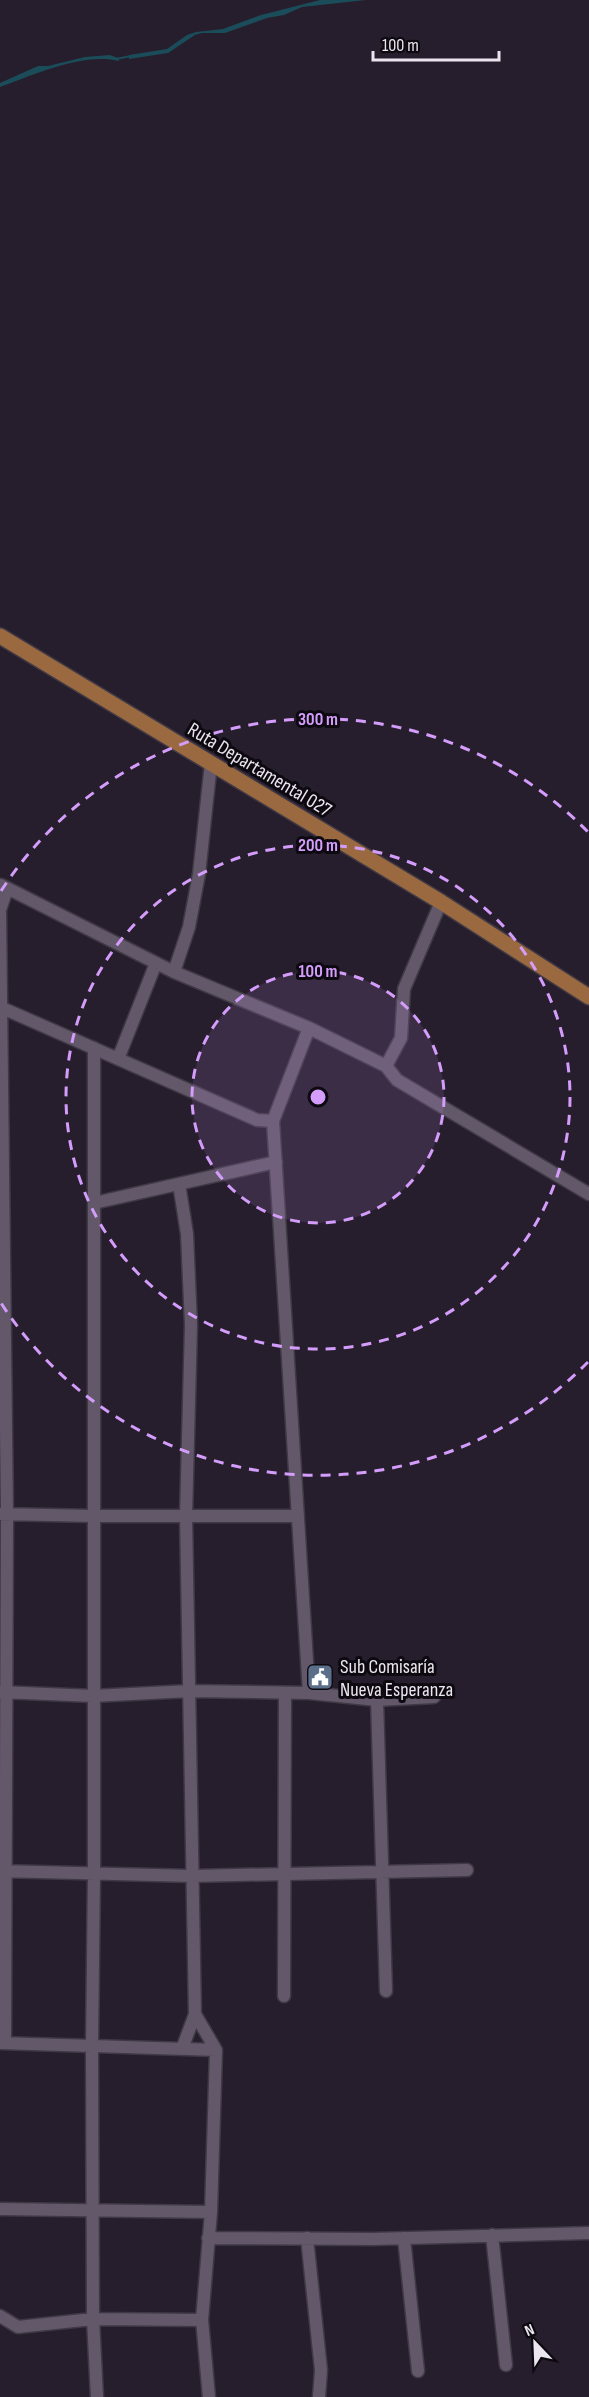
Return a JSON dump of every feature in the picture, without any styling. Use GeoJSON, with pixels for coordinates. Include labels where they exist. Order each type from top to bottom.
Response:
{"type":"FeatureCollection","features":[{"type":"Feature","properties":{"kind":"main road","name":"Ruta Departamental 027"},"geometry":{"type":"LineString","coordinates":[[0,636],[441,902],[589,997]]}},
{"type":"Feature","properties":{"kind":"street"},"geometry":{"type":"LineString","coordinates":[[174,972],[189,927],[199,874],[211,764]]}},
{"type":"Feature","properties":{"kind":"street"},"geometry":{"type":"LineString","coordinates":[[216,2050],[2,2043],[3,1258],[0,910],[2,888],[174,972],[309,1028],[386,1066],[397,1080],[589,1194]]}},
{"type":"Feature","properties":{"kind":"street"},"geometry":{"type":"LineString","coordinates":[[386,1066],[401,1038],[405,989],[441,902]]}},
{"type":"Feature","properties":{"kind":"street"},"geometry":{"type":"LineString","coordinates":[[118,1059],[156,963]]}},
{"type":"Feature","properties":{"kind":"street"},"geometry":{"type":"LineString","coordinates":[[1,1007],[257,1120],[273,1121]]}},
{"type":"Feature","properties":{"kind":"street"},"geometry":{"type":"LineString","coordinates":[[309,1028],[273,1121],[309,1693]]}},
{"type":"Feature","properties":{"kind":"street"},"geometry":{"type":"LineString","coordinates":[[94,1048],[92,2047],[93,2319],[97,2397]]}},
{"type":"Feature","properties":{"kind":"street"},"geometry":{"type":"LineString","coordinates":[[94,1203],[276,1162]]}},
{"type":"Feature","properties":{"kind":"street"},"geometry":{"type":"LineString","coordinates":[[179,1184],[187,1234],[191,1325],[186,1516],[195,2013],[182,2049]]}},
{"type":"Feature","properties":{"kind":"street"},"geometry":{"type":"LineString","coordinates":[[3,1514],[298,1516]]}},
{"type":"Feature","properties":{"kind":"street"},"geometry":{"type":"LineString","coordinates":[[3,1692],[93,1696],[189,1691],[309,1693],[377,1700],[434,1697]]}},
{"type":"Feature","properties":{"kind":"street"},"geometry":{"type":"LineString","coordinates":[[284,1996],[285,1693]]}},
{"type":"Feature","properties":{"kind":"street"},"geometry":{"type":"LineString","coordinates":[[377,1700],[386,1991]]}},
{"type":"Feature","properties":{"kind":"street"},"geometry":{"type":"LineString","coordinates":[[3,1871],[192,1876],[382,1870],[467,1870]]}},
{"type":"Feature","properties":{"kind":"street"},"geometry":{"type":"LineString","coordinates":[[195,2013],[216,2050],[211,2212],[202,2320],[209,2397]]}},
{"type":"Feature","properties":{"kind":"street"},"geometry":{"type":"LineString","coordinates":[[0,2210],[211,2212]]}},
{"type":"Feature","properties":{"kind":"street"},"geometry":{"type":"LineString","coordinates":[[208,2238],[404,2238],[589,2234]]}},
{"type":"Feature","properties":{"kind":"street"},"geometry":{"type":"LineString","coordinates":[[492,2235],[506,2365]]}},
{"type":"Feature","properties":{"kind":"street"},"geometry":{"type":"LineString","coordinates":[[307,2238],[321,2370],[319,2397]]}},
{"type":"Feature","properties":{"kind":"street"},"geometry":{"type":"LineString","coordinates":[[404,2238],[418,2371]]}},
{"type":"Feature","properties":{"kind":"street"},"geometry":{"type":"LineString","coordinates":[[0,2316],[18,2327],[93,2319],[202,2320]]}},
{"type":"Feature","properties":{"kind":"water"},"geometry":{"type":"Polygon","coordinates":[[[320,0],[366,0],[302,7],[284,15],[267,18],[225,33],[195,35],[168,53],[129,59],[129,55],[167,49],[187,35],[196,32],[223,29],[261,15],[320,0]]]}},
{"type":"Feature","properties":{"kind":"water"},"geometry":{"type":"Polygon","coordinates":[[[110,55],[118,58],[119,61],[105,59],[74,62],[0,87],[0,83],[38,66],[110,55]]]}},
{"type":"Feature","properties":{"kind":"waterway"},"geometry":{"type":"LineString","coordinates":[[116,59],[131,56]]}},
{"type":"Feature","properties":{"kind":"place","name":"Sub Comisaría Nueva Esperanza"},"geometry":{"type":"Point","coordinates":[320,1677]}}]}
